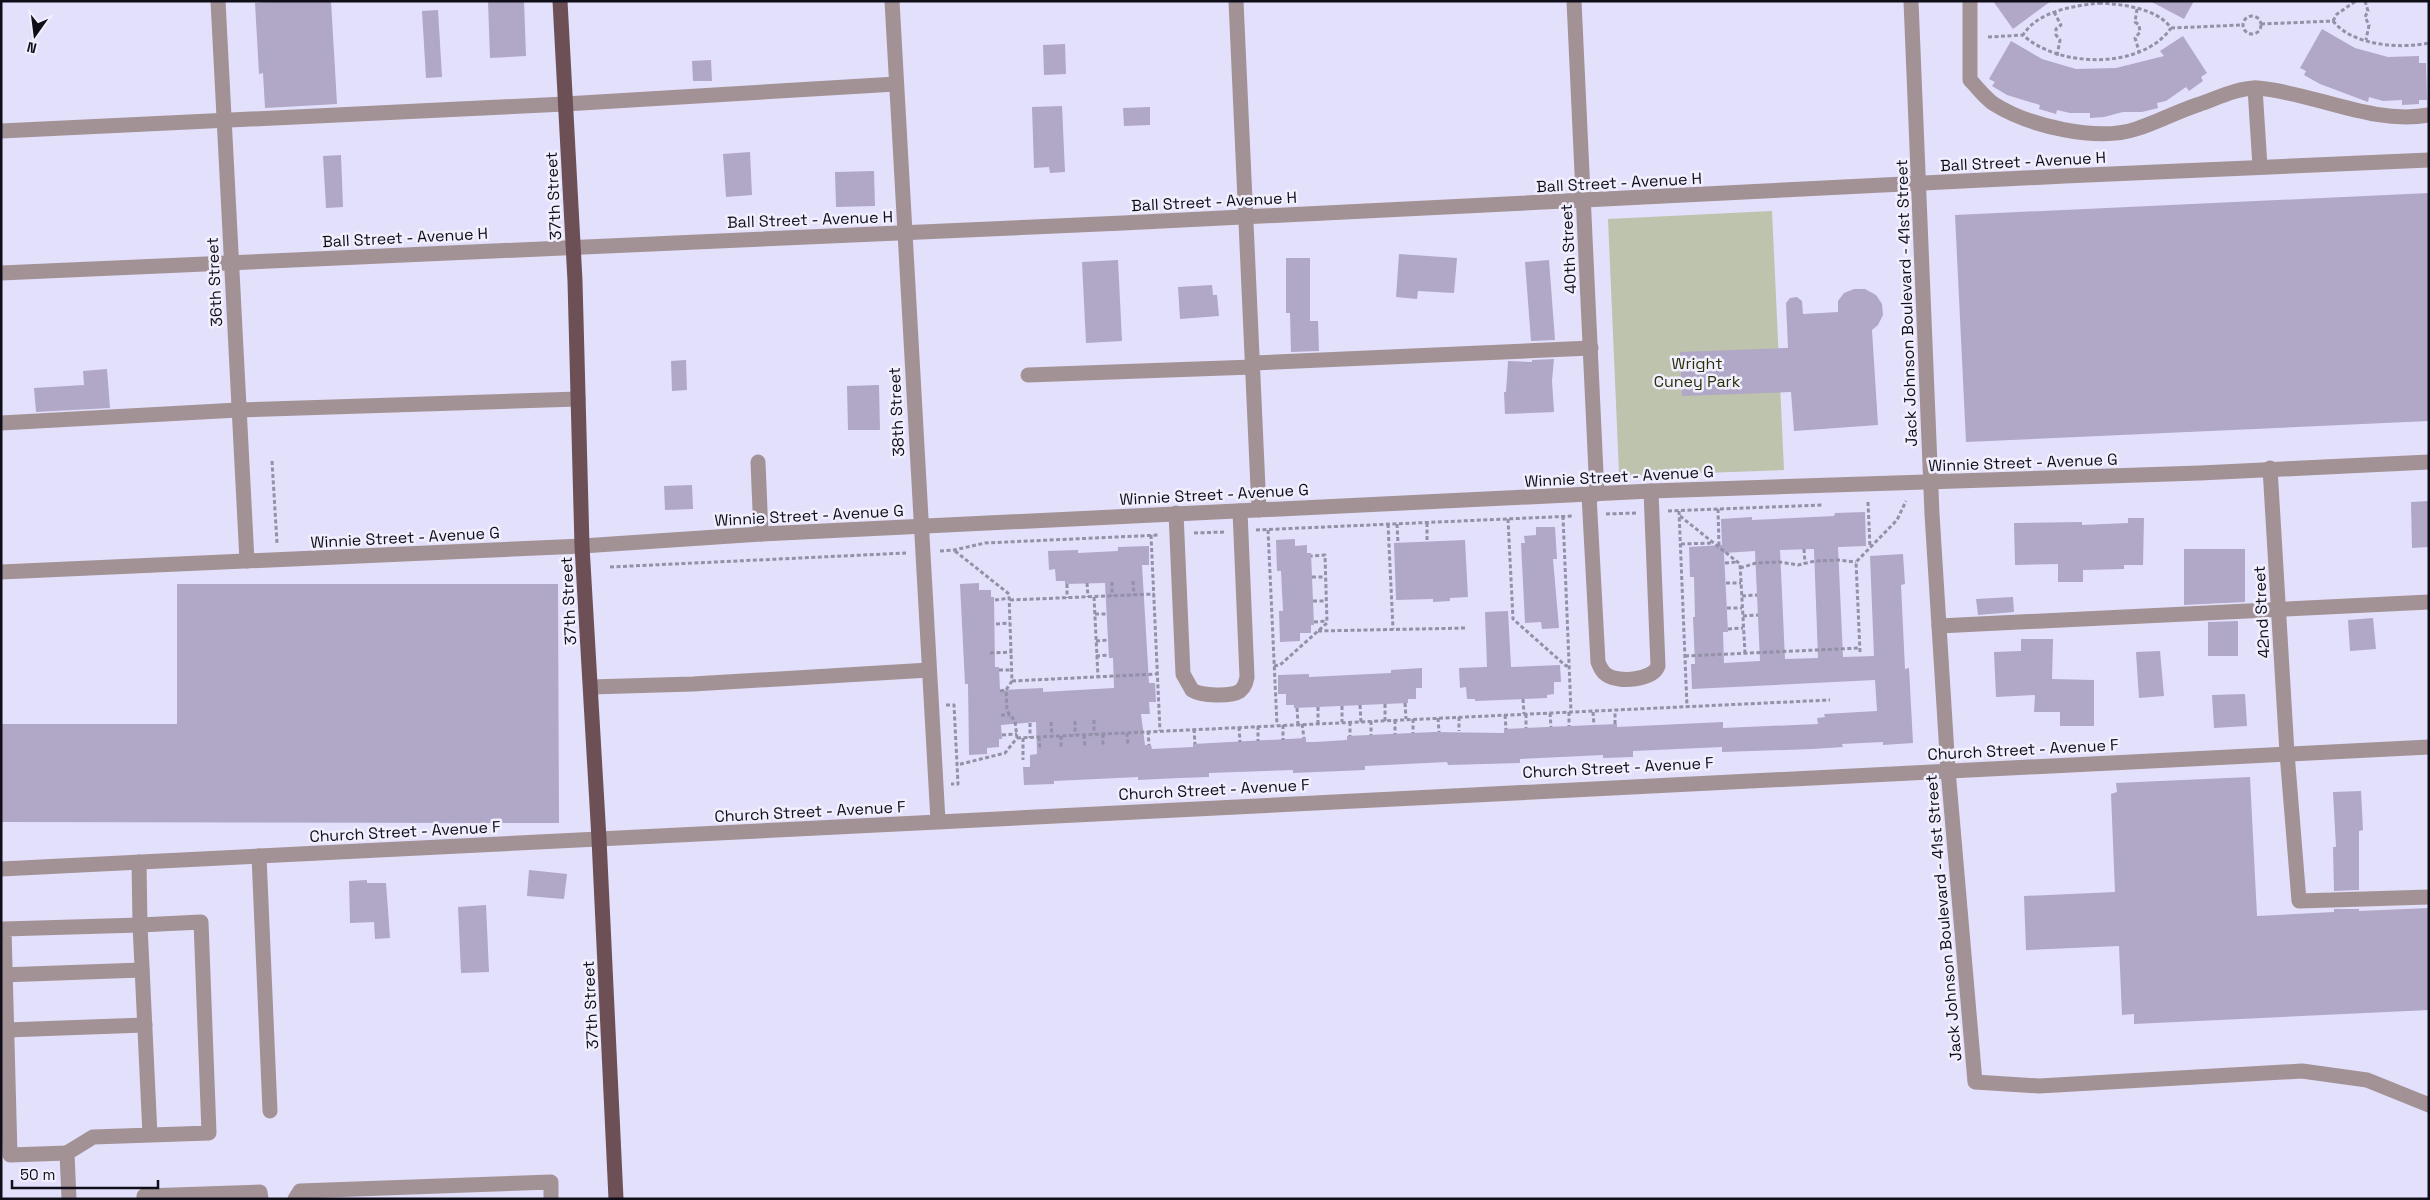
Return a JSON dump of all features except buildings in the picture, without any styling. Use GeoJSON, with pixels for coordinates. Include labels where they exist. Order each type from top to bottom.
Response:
{"type":"FeatureCollection","features":[{"type":"Feature","properties":{"kind":"main road","name":"37th Street"},"geometry":{"type":"LineString","coordinates":[[560,1],[573,246],[582,546],[599,840],[616,1199]]}},
{"type":"Feature","properties":{"kind":"street","name":"36th Street"},"geometry":{"type":"LineString","coordinates":[[218,1],[247,561]]}},
{"type":"Feature","properties":{"kind":"street","name":"38th Street"},"geometry":{"type":"LineString","coordinates":[[892,1],[938,821]]}},
{"type":"Feature","properties":{"kind":"street"},"geometry":{"type":"LineString","coordinates":[[1236,1],[1259,510]]}},
{"type":"Feature","properties":{"kind":"street","name":"40th Street"},"geometry":{"type":"LineString","coordinates":[[1574,1],[1591,348],[1593,494],[1590,515],[1598,662],[1604,672],[1617,679],[1648,677],[1656,671],[1658,666],[1651,492]]}},
{"type":"Feature","properties":{"kind":"street","name":"Jack Johnson Boulevard - 41st Street"},"geometry":{"type":"LineString","coordinates":[[1911,1],[1930,482],[1948,770],[1975,1082],[2039,1086],[2302,1071],[2367,1080],[2429,1105]]}},
{"type":"Feature","properties":{"kind":"street"},"geometry":{"type":"LineString","coordinates":[[1970,1],[1970,80],[1994,104],[2036,122],[2076,132],[2106,135],[2136,129],[2172,113],[2229,94],[2256,88],[2303,95],[2391,117],[2429,115]]}},
{"type":"Feature","properties":{"kind":"street"},"geometry":{"type":"LineString","coordinates":[[1,131],[565,104],[896,84]]}},
{"type":"Feature","properties":{"kind":"street"},"geometry":{"type":"LineString","coordinates":[[2256,88],[2260,167]]}},
{"type":"Feature","properties":{"kind":"street","name":"Ball Street - Avenue H"},"geometry":{"type":"LineString","coordinates":[[1,273],[573,246],[904,233],[2429,160]]}},
{"type":"Feature","properties":{"kind":"street"},"geometry":{"type":"LineString","coordinates":[[1028,375],[1591,348]]}},
{"type":"Feature","properties":{"kind":"street"},"geometry":{"type":"LineString","coordinates":[[1,422],[238,410],[578,398]]}},
{"type":"Feature","properties":{"kind":"street"},"geometry":{"type":"LineString","coordinates":[[758,462],[761,534]]}},
{"type":"Feature","properties":{"kind":"street","name":"Winnie Street - Avenue G"},"geometry":{"type":"LineString","coordinates":[[1,572],[582,546],[761,534],[1593,494],[2429,462]]}},
{"type":"Feature","properties":{"kind":"street","name":"42nd Street"},"geometry":{"type":"LineString","coordinates":[[2270,468],[2287,753],[2299,902],[2429,897]]}},
{"type":"Feature","properties":{"kind":"street"},"geometry":{"type":"LineString","coordinates":[[1176,513],[1183,674],[1192,690],[1207,695],[1236,693],[1244,687],[1248,677],[1240,511]]}},
{"type":"Feature","properties":{"kind":"street"},"geometry":{"type":"LineString","coordinates":[[1939,626],[2278,607],[2429,602]]}},
{"type":"Feature","properties":{"kind":"street"},"geometry":{"type":"LineString","coordinates":[[590,687],[703,684],[929,670]]}},
{"type":"Feature","properties":{"kind":"street","name":"Church Street - Avenue F"},"geometry":{"type":"LineString","coordinates":[[1,869],[599,840],[1686,781],[2429,747]]}},
{"type":"Feature","properties":{"kind":"street"},"geometry":{"type":"LineString","coordinates":[[259,856],[270,1111]]}},
{"type":"Feature","properties":{"kind":"street"},"geometry":{"type":"LineString","coordinates":[[139,862],[140,925],[150,1135]]}},
{"type":"Feature","properties":{"kind":"street"},"geometry":{"type":"LineString","coordinates":[[201,922],[209,1134],[93,1137],[67,1153],[10,1155],[7,1030],[3,975],[4,929],[201,922]]}},
{"type":"Feature","properties":{"kind":"street"},"geometry":{"type":"LineString","coordinates":[[3,975],[142,970]]}},
{"type":"Feature","properties":{"kind":"street"},"geometry":{"type":"LineString","coordinates":[[7,1030],[145,1026]]}},
{"type":"Feature","properties":{"kind":"street"},"geometry":{"type":"LineString","coordinates":[[67,1153],[69,1199]]}},
{"type":"Feature","properties":{"kind":"street"},"geometry":{"type":"LineString","coordinates":[[295,1199],[300,1191],[497,1191],[551,1182],[552,1199]]}},
{"type":"Feature","properties":{"kind":"street"},"geometry":{"type":"LineString","coordinates":[[144,1199],[144,1196],[260,1192],[261,1199]]}},
{"type":"Feature","properties":{"kind":"path"},"geometry":{"type":"LineString","coordinates":[[2261,24],[2333,21],[2344,8],[2356,1]]}},
{"type":"Feature","properties":{"kind":"path"},"geometry":{"type":"LineString","coordinates":[[2365,1],[2368,11],[2364,17],[2369,25],[2366,40]]}},
{"type":"Feature","properties":{"kind":"path"},"geometry":{"type":"LineString","coordinates":[[2023,35],[2028,27],[2054,12],[2071,6],[2099,3],[2120,4],[2137,9],[2167,23],[2171,28]]}},
{"type":"Feature","properties":{"kind":"path"},"geometry":{"type":"LineString","coordinates":[[2137,9],[2135,22],[2139,26],[2140,32],[2135,38],[2139,51]]}},
{"type":"Feature","properties":{"kind":"path"},"geometry":{"type":"LineString","coordinates":[[2054,12],[2061,25],[2056,29],[2056,35],[2060,40],[2057,56]]}},
{"type":"Feature","properties":{"kind":"path"},"geometry":{"type":"LineString","coordinates":[[2250,16],[2259,19],[2261,24],[2260,30],[2252,35],[2244,31],[2242,24],[2244,19],[2250,16]]}},
{"type":"Feature","properties":{"kind":"path"},"geometry":{"type":"LineString","coordinates":[[2333,21],[2339,28],[2366,40],[2406,46],[2429,43]]}},
{"type":"Feature","properties":{"kind":"path"},"geometry":{"type":"LineString","coordinates":[[1988,37],[2023,35],[2033,45],[2057,56],[2094,61],[2139,51],[2158,41],[2171,28],[2242,24]]}},
{"type":"Feature","properties":{"kind":"path"},"geometry":{"type":"LineString","coordinates":[[272,461],[278,560]]}},
{"type":"Feature","properties":{"kind":"path"},"geometry":{"type":"LineString","coordinates":[[1685,656],[1860,650],[1856,562],[1897,520],[1912,483]]}},
{"type":"Feature","properties":{"kind":"path"},"geometry":{"type":"LineString","coordinates":[[1897,501],[1906,500]]}},
{"type":"Feature","properties":{"kind":"path"},"geometry":{"type":"LineString","coordinates":[[1868,502],[1870,548]]}},
{"type":"Feature","properties":{"kind":"path"},"geometry":{"type":"LineString","coordinates":[[1859,503],[1878,502]]}},
{"type":"Feature","properties":{"kind":"path"},"geometry":{"type":"LineString","coordinates":[[610,567],[954,550],[985,543],[1831,504]]}},
{"type":"Feature","properties":{"kind":"path"},"geometry":{"type":"LineString","coordinates":[[1718,509],[1718,547]]}},
{"type":"Feature","properties":{"kind":"path"},"geometry":{"type":"LineString","coordinates":[[1679,511],[1687,707]]}},
{"type":"Feature","properties":{"kind":"path"},"geometry":{"type":"LineString","coordinates":[[1563,516],[1569,665],[1569,726]]}},
{"type":"Feature","properties":{"kind":"path"},"geometry":{"type":"LineString","coordinates":[[1680,516],[1738,562],[1742,596],[1744,653]]}},
{"type":"Feature","properties":{"kind":"path"},"geometry":{"type":"LineString","coordinates":[[1508,519],[1513,619],[1566,666],[1569,665]]}},
{"type":"Feature","properties":{"kind":"path"},"geometry":{"type":"LineString","coordinates":[[1426,523],[1427,541]]}},
{"type":"Feature","properties":{"kind":"path"},"geometry":{"type":"LineString","coordinates":[[1388,524],[1393,629]]}},
{"type":"Feature","properties":{"kind":"path"},"geometry":{"type":"LineString","coordinates":[[1397,524],[1398,543]]}},
{"type":"Feature","properties":{"kind":"path"},"geometry":{"type":"LineString","coordinates":[[1268,530],[1277,725]]}},
{"type":"Feature","properties":{"kind":"path"},"geometry":{"type":"LineString","coordinates":[[1151,535],[1160,731]]}},
{"type":"Feature","properties":{"kind":"path"},"geometry":{"type":"LineString","coordinates":[[1681,544],[1713,543]]}},
{"type":"Feature","properties":{"kind":"path"},"geometry":{"type":"LineString","coordinates":[[1804,549],[1805,564]]}},
{"type":"Feature","properties":{"kind":"path"},"geometry":{"type":"LineString","coordinates":[[954,550],[1009,594],[1012,681],[1006,690],[1007,710],[1015,721],[1017,736],[1005,753],[957,765]]}},
{"type":"Feature","properties":{"kind":"path"},"geometry":{"type":"LineString","coordinates":[[1274,666],[1280,665],[1318,631],[1326,621],[1325,555],[1312,556]]}},
{"type":"Feature","properties":{"kind":"path"},"geometry":{"type":"LineString","coordinates":[[1740,568],[1756,564],[1805,564],[1816,561],[1838,560],[1856,562]]}},
{"type":"Feature","properties":{"kind":"path"},"geometry":{"type":"LineString","coordinates":[[1725,562],[1738,562]]}},
{"type":"Feature","properties":{"kind":"path"},"geometry":{"type":"LineString","coordinates":[[1312,577],[1325,576]]}},
{"type":"Feature","properties":{"kind":"path"},"geometry":{"type":"LineString","coordinates":[[1133,581],[1134,595]]}},
{"type":"Feature","properties":{"kind":"path"},"geometry":{"type":"LineString","coordinates":[[1112,582],[1112,596]]}},
{"type":"Feature","properties":{"kind":"path"},"geometry":{"type":"LineString","coordinates":[[1726,583],[1741,583]]}},
{"type":"Feature","properties":{"kind":"path"},"geometry":{"type":"LineString","coordinates":[[1067,584],[1067,598]]}},
{"type":"Feature","properties":{"kind":"path"},"geometry":{"type":"LineString","coordinates":[[1087,584],[1088,597]]}},
{"type":"Feature","properties":{"kind":"path"},"geometry":{"type":"LineString","coordinates":[[995,600],[1154,594]]}},
{"type":"Feature","properties":{"kind":"path"},"geometry":{"type":"LineString","coordinates":[[1742,596],[1757,595]]}},
{"type":"Feature","properties":{"kind":"path"},"geometry":{"type":"LineString","coordinates":[[1094,597],[1098,677]]}},
{"type":"Feature","properties":{"kind":"path"},"geometry":{"type":"LineString","coordinates":[[1313,602],[1326,601]]}},
{"type":"Feature","properties":{"kind":"path"},"geometry":{"type":"LineString","coordinates":[[1727,608],[1742,608]]}},
{"type":"Feature","properties":{"kind":"path"},"geometry":{"type":"LineString","coordinates":[[1095,614],[1107,614]]}},
{"type":"Feature","properties":{"kind":"path"},"geometry":{"type":"LineString","coordinates":[[1742,616],[1758,615]]}},
{"type":"Feature","properties":{"kind":"path"},"geometry":{"type":"LineString","coordinates":[[1314,622],[1326,621]]}},
{"type":"Feature","properties":{"kind":"path"},"geometry":{"type":"LineString","coordinates":[[996,624],[1010,623]]}},
{"type":"Feature","properties":{"kind":"path"},"geometry":{"type":"LineString","coordinates":[[1318,631],[1467,628]]}},
{"type":"Feature","properties":{"kind":"path"},"geometry":{"type":"LineString","coordinates":[[1728,628],[1743,628]]}},
{"type":"Feature","properties":{"kind":"path"},"geometry":{"type":"LineString","coordinates":[[1096,640],[1108,640]]}},
{"type":"Feature","properties":{"kind":"path"},"geometry":{"type":"LineString","coordinates":[[990,653],[1012,652]]}},
{"type":"Feature","properties":{"kind":"path"},"geometry":{"type":"LineString","coordinates":[[1096,656],[1109,655]]}},
{"type":"Feature","properties":{"kind":"path"},"geometry":{"type":"LineString","coordinates":[[999,670],[1012,670]]}},
{"type":"Feature","properties":{"kind":"path"},"geometry":{"type":"LineString","coordinates":[[1012,681],[1157,674]]}},
{"type":"Feature","properties":{"kind":"path"},"geometry":{"type":"LineString","coordinates":[[1000,690],[1006,690]]}},
{"type":"Feature","properties":{"kind":"path"},"geometry":{"type":"LineString","coordinates":[[1523,699],[1526,728]]}},
{"type":"Feature","properties":{"kind":"path"},"geometry":{"type":"LineString","coordinates":[[1002,735],[1030,738],[1830,700]]}},
{"type":"Feature","properties":{"kind":"path"},"geometry":{"type":"LineString","coordinates":[[1405,703],[1406,720]]}},
{"type":"Feature","properties":{"kind":"path"},"geometry":{"type":"LineString","coordinates":[[1385,704],[1385,721]]}},
{"type":"Feature","properties":{"kind":"path"},"geometry":{"type":"LineString","coordinates":[[1360,705],[1361,722]]}},
{"type":"Feature","properties":{"kind":"path"},"geometry":{"type":"LineString","coordinates":[[1342,706],[1342,722]]}},
{"type":"Feature","properties":{"kind":"path"},"geometry":{"type":"LineString","coordinates":[[1318,707],[1318,724]]}},
{"type":"Feature","properties":{"kind":"path"},"geometry":{"type":"LineString","coordinates":[[1298,708],[1304,738]]}},
{"type":"Feature","properties":{"kind":"path"},"geometry":{"type":"LineString","coordinates":[[1615,711],[1615,724]]}},
{"type":"Feature","properties":{"kind":"path"},"geometry":{"type":"LineString","coordinates":[[1593,712],[1594,725]]}},
{"type":"Feature","properties":{"kind":"path"},"geometry":{"type":"LineString","coordinates":[[1550,713],[1551,727]]}},
{"type":"Feature","properties":{"kind":"path"},"geometry":{"type":"LineString","coordinates":[[1001,715],[1010,715]]}},
{"type":"Feature","properties":{"kind":"path"},"geometry":{"type":"LineString","coordinates":[[1505,715],[1506,729]]}},
{"type":"Feature","properties":{"kind":"path"},"geometry":{"type":"LineString","coordinates":[[1459,717],[1459,731]]}},
{"type":"Feature","properties":{"kind":"path"},"geometry":{"type":"LineString","coordinates":[[1438,718],[1439,732]]}},
{"type":"Feature","properties":{"kind":"path"},"geometry":{"type":"LineString","coordinates":[[1413,719],[1414,733]]}},
{"type":"Feature","properties":{"kind":"path"},"geometry":{"type":"LineString","coordinates":[[1094,720],[1094,734]]}},
{"type":"Feature","properties":{"kind":"path"},"geometry":{"type":"LineString","coordinates":[[1395,720],[1396,734]]}},
{"type":"Feature","properties":{"kind":"path"},"geometry":{"type":"LineString","coordinates":[[1075,721],[1076,735]]}},
{"type":"Feature","properties":{"kind":"path"},"geometry":{"type":"LineString","coordinates":[[1371,721],[1371,735]]}},
{"type":"Feature","properties":{"kind":"path"},"geometry":{"type":"LineString","coordinates":[[1051,722],[1052,736]]}},
{"type":"Feature","properties":{"kind":"path"},"geometry":{"type":"LineString","coordinates":[[1350,722],[1350,736]]}},
{"type":"Feature","properties":{"kind":"path"},"geometry":{"type":"LineString","coordinates":[[1030,723],[1030,738]]}},
{"type":"Feature","properties":{"kind":"path"},"geometry":{"type":"LineString","coordinates":[[1283,725],[1283,740]]}},
{"type":"Feature","properties":{"kind":"path"},"geometry":{"type":"LineString","coordinates":[[1258,726],[1258,741]]}},
{"type":"Feature","properties":{"kind":"path"},"geometry":{"type":"LineString","coordinates":[[1240,727],[1240,742]]}},
{"type":"Feature","properties":{"kind":"path"},"geometry":{"type":"LineString","coordinates":[[1194,729],[1195,744]]}},
{"type":"Feature","properties":{"kind":"path"},"geometry":{"type":"LineString","coordinates":[[1127,732],[1128,746]]}},
{"type":"Feature","properties":{"kind":"path"},"geometry":{"type":"LineString","coordinates":[[1148,732],[1149,745]]}},
{"type":"Feature","properties":{"kind":"path"},"geometry":{"type":"LineString","coordinates":[[1103,734],[1104,747]]}},
{"type":"Feature","properties":{"kind":"path"},"geometry":{"type":"LineString","coordinates":[[1084,735],[1085,748]]}},
{"type":"Feature","properties":{"kind":"path"},"geometry":{"type":"LineString","coordinates":[[1061,736],[1061,749]]}},
{"type":"Feature","properties":{"kind":"path"},"geometry":{"type":"LineString","coordinates":[[1039,737],[1040,750]]}},
{"type":"Feature","properties":{"kind":"path"},"geometry":{"type":"LineString","coordinates":[[1023,738],[1024,760]]}},
{"type":"Feature","properties":{"kind":"green space","name":"Wright Cuney Park"},"geometry":{"type":"Polygon","coordinates":[[[1772,211],[1784,470],[1621,476],[1619,473],[1608,219],[1772,211]]]}}]}
